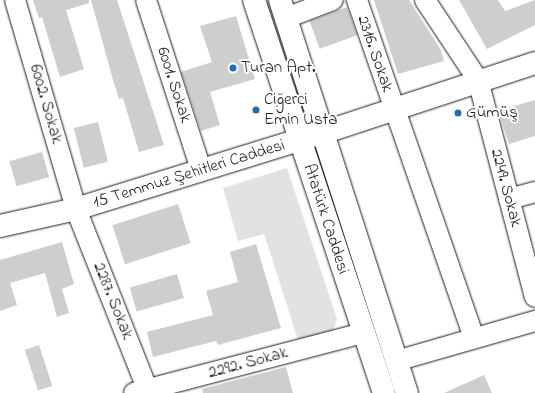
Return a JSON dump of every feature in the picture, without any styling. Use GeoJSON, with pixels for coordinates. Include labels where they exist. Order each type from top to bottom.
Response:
{"type":"FeatureCollection","features":[{"type":"Feature","properties":{"kind":"main road","name":"Atatürk Caddesi"},"geometry":{"type":"LineString","coordinates":[[254,0],[362,333],[384,393]]}},
{"type":"Feature","properties":{"kind":"main road","name":"Atatürk Caddesi"},"geometry":{"type":"LineString","coordinates":[[283,9],[407,393]]}},
{"type":"Feature","properties":{"kind":"main road","name":"15 Temmuz Şehitleri Caddesi"},"geometry":{"type":"LineString","coordinates":[[0,226],[76,209],[322,133],[478,80],[535,63]]}},
{"type":"Feature","properties":{"kind":"street","name":"6002. Sokak"},"geometry":{"type":"LineString","coordinates":[[15,0],[76,209]]}},
{"type":"Feature","properties":{"kind":"street","name":"6001. Sokak"},"geometry":{"type":"LineString","coordinates":[[146,0],[201,170]]}},
{"type":"Feature","properties":{"kind":"street"},"geometry":{"type":"LineString","coordinates":[[283,9],[333,0]]}},
{"type":"Feature","properties":{"kind":"street","name":"2316. Sokak"},"geometry":{"type":"LineString","coordinates":[[357,0],[393,108],[474,338]]}},
{"type":"Feature","properties":{"kind":"street","name":"2249. Sokak"},"geometry":{"type":"LineString","coordinates":[[425,0],[478,80],[535,297]]}},
{"type":"Feature","properties":{"kind":"street"},"geometry":{"type":"LineString","coordinates":[[509,199],[535,192]]}},
{"type":"Feature","properties":{"kind":"street","name":"2287. Sokak"},"geometry":{"type":"LineString","coordinates":[[76,209],[144,392]]}},
{"type":"Feature","properties":{"kind":"street"},"geometry":{"type":"LineString","coordinates":[[396,361],[535,321]]}},
{"type":"Feature","properties":{"kind":"street","name":"2292. Sokak"},"geometry":{"type":"LineString","coordinates":[[144,392],[362,333]]}},
{"type":"Feature","properties":{"kind":"shaded area"},"geometry":{"type":"Polygon","coordinates":[[[287,168],[337,319],[333,331],[298,340],[264,234],[238,241],[223,188],[287,168]]]}},
{"type":"Feature","properties":{"kind":"building"},"geometry":{"type":"Polygon","coordinates":[[[33,0],[89,0],[89,3],[66,10],[84,69],[60,77],[42,17],[39,18],[33,0]]]}},
{"type":"Feature","properties":{"kind":"building"},"geometry":{"type":"Polygon","coordinates":[[[91,0],[117,0],[164,145],[139,152],[123,98],[119,99],[113,80],[91,0]]]}},
{"type":"Feature","properties":{"kind":"building"},"geometry":{"type":"Polygon","coordinates":[[[374,0],[409,0],[441,50],[444,61],[398,74],[374,0]]]}},
{"type":"Feature","properties":{"kind":"building"},"geometry":{"type":"Polygon","coordinates":[[[459,0],[498,0],[505,11],[535,0],[535,25],[487,49],[459,0]]]}},
{"type":"Feature","properties":{"kind":"building"},"geometry":{"type":"Polygon","coordinates":[[[347,7],[357,35],[320,49],[309,21],[347,7]]]}},
{"type":"Feature","properties":{"kind":"building"},"geometry":{"type":"Polygon","coordinates":[[[236,16],[255,79],[210,92],[220,125],[201,131],[181,72],[212,62],[200,26],[236,16]]]}},
{"type":"Feature","properties":{"kind":"building"},"geometry":{"type":"Polygon","coordinates":[[[535,100],[535,136],[509,144],[498,111],[535,100]]]}},
{"type":"Feature","properties":{"kind":"building"},"geometry":{"type":"Polygon","coordinates":[[[98,122],[108,162],[84,168],[74,128],[98,122]]]}},
{"type":"Feature","properties":{"kind":"building"},"geometry":{"type":"Polygon","coordinates":[[[42,152],[49,177],[16,186],[9,161],[42,152]]]}},
{"type":"Feature","properties":{"kind":"building"},"geometry":{"type":"Polygon","coordinates":[[[178,204],[191,243],[125,264],[112,225],[178,204]]]}},
{"type":"Feature","properties":{"kind":"building"},"geometry":{"type":"Polygon","coordinates":[[[62,242],[74,284],[62,289],[69,313],[57,317],[45,273],[10,283],[17,305],[0,311],[0,260],[62,242]]]}},
{"type":"Feature","properties":{"kind":"building"},"geometry":{"type":"Polygon","coordinates":[[[256,244],[281,328],[218,345],[216,341],[153,357],[147,332],[213,315],[206,291],[238,282],[230,252],[256,244]]]}},
{"type":"Feature","properties":{"kind":"building"},"geometry":{"type":"Polygon","coordinates":[[[177,274],[184,298],[137,312],[130,288],[177,274]]]}},
{"type":"Feature","properties":{"kind":"building"},"geometry":{"type":"Polygon","coordinates":[[[39,345],[52,386],[38,391],[25,350],[39,345]]]}},
{"type":"Feature","properties":{"kind":"building"},"geometry":{"type":"Polygon","coordinates":[[[286,367],[293,393],[203,393],[202,389],[286,367]]]}},
{"type":"Feature","properties":{"kind":"building"},"geometry":{"type":"Polygon","coordinates":[[[484,375],[492,393],[444,393],[484,375]]]}},
{"type":"Feature","properties":{"kind":"place","name":"Turan Apt."},"geometry":{"type":"Point","coordinates":[233,68]}},
{"type":"Feature","properties":{"kind":"place","name":"Ciğerci Emin Usta"},"geometry":{"type":"Point","coordinates":[256,110]}},
{"type":"Feature","properties":{"kind":"place","name":"Gümüş"},"geometry":{"type":"Point","coordinates":[458,113]}}]}
